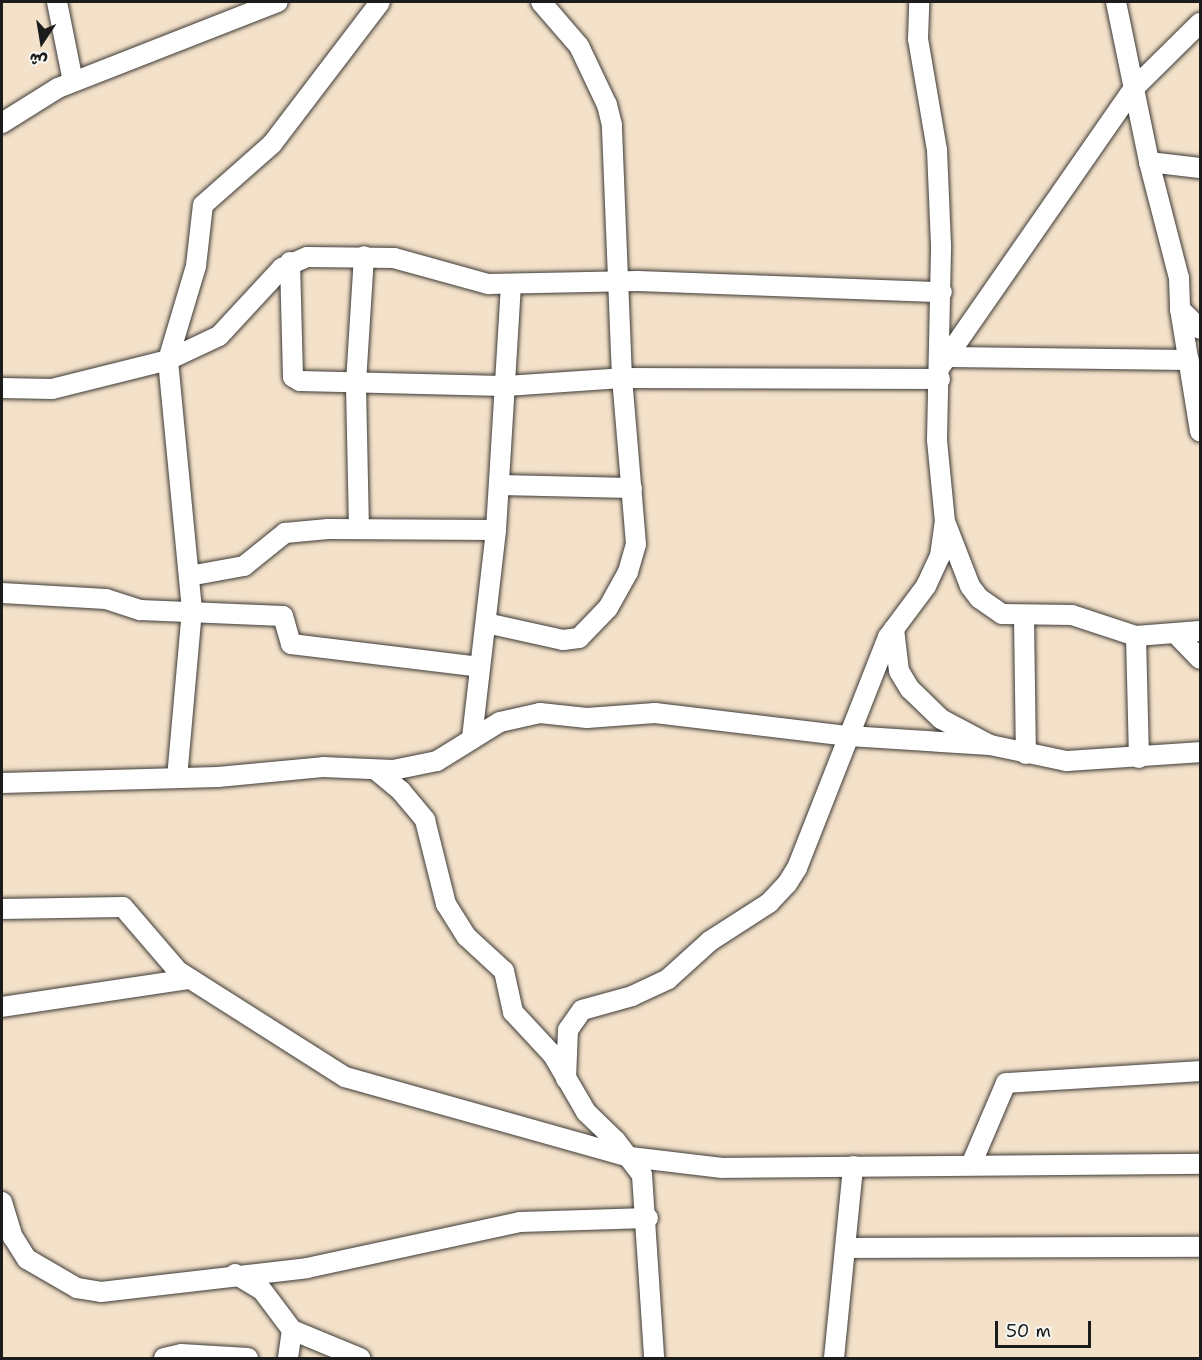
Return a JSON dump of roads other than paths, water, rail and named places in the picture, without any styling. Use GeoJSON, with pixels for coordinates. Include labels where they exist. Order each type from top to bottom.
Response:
{"type":"FeatureCollection","features":[{"type":"Feature","properties":{"kind":"street"},"geometry":{"type":"LineString","coordinates":[[57,2],[73,81]]}},
{"type":"Feature","properties":{"kind":"street"},"geometry":{"type":"LineString","coordinates":[[2,123],[73,81],[278,2]]}},
{"type":"Feature","properties":{"kind":"street"},"geometry":{"type":"LineString","coordinates":[[177,778],[192,610],[168,360],[196,266],[203,205],[272,144],[380,2]]}},
{"type":"Feature","properties":{"kind":"street"},"geometry":{"type":"LineString","coordinates":[[486,623],[563,640],[579,638],[608,608],[633,560],[636,530],[622,378],[615,145],[608,105],[579,46],[541,2]]}},
{"type":"Feature","properties":{"kind":"street"},"geometry":{"type":"LineString","coordinates":[[919,2],[918,39],[937,150],[943,368],[937,440],[945,522],[979,598],[1002,614],[1024,617],[1072,615],[1136,636],[1177,635],[1200,631]]}},
{"type":"Feature","properties":{"kind":"street"},"geometry":{"type":"LineString","coordinates":[[1116,2],[1149,162],[1179,278],[1180,309],[1200,431]]}},
{"type":"Feature","properties":{"kind":"street"},"geometry":{"type":"LineString","coordinates":[[943,368],[1134,88],[1200,23]]}},
{"type":"Feature","properties":{"kind":"street"},"geometry":{"type":"LineString","coordinates":[[1149,162],[1200,168]]}},
{"type":"Feature","properties":{"kind":"street"},"geometry":{"type":"LineString","coordinates":[[2,388],[52,389],[168,360],[219,336],[290,262],[307,257],[364,256],[419,264],[472,281],[511,284],[620,282],[824,285],[942,292]]}},
{"type":"Feature","properties":{"kind":"street"},"geometry":{"type":"LineString","coordinates":[[359,529],[356,383],[364,256]]}},
{"type":"Feature","properties":{"kind":"street"},"geometry":{"type":"LineString","coordinates":[[290,262],[294,379],[356,383],[506,386],[622,378],[1189,360]]}},
{"type":"Feature","properties":{"kind":"street"},"geometry":{"type":"LineString","coordinates":[[472,738],[496,530],[511,284]]}},
{"type":"Feature","properties":{"kind":"street"},"geometry":{"type":"LineString","coordinates":[[1180,309],[1200,329]]}},
{"type":"Feature","properties":{"kind":"street"},"geometry":{"type":"LineString","coordinates":[[499,485],[632,488]]}},
{"type":"Feature","properties":{"kind":"street"},"geometry":{"type":"LineString","coordinates":[[566,1079],[568,1030],[582,1010],[656,986],[710,941],[780,893],[797,868],[894,626],[933,573],[945,522]]}},
{"type":"Feature","properties":{"kind":"street"},"geometry":{"type":"LineString","coordinates":[[189,576],[244,566],[285,533],[359,529],[496,530]]}},
{"type":"Feature","properties":{"kind":"street"},"geometry":{"type":"LineString","coordinates":[[2,593],[106,599],[140,610],[192,610],[283,616],[291,644],[480,667]]}},
{"type":"Feature","properties":{"kind":"street"},"geometry":{"type":"LineString","coordinates":[[1024,617],[1026,754]]}},
{"type":"Feature","properties":{"kind":"street"},"geometry":{"type":"LineString","coordinates":[[894,626],[896,660],[910,689],[941,719],[990,745]]}},
{"type":"Feature","properties":{"kind":"street"},"geometry":{"type":"LineString","coordinates":[[1177,635],[1200,659]]}},
{"type":"Feature","properties":{"kind":"street"},"geometry":{"type":"LineString","coordinates":[[1136,636],[1139,758]]}},
{"type":"Feature","properties":{"kind":"street"},"geometry":{"type":"LineString","coordinates":[[2,783],[177,778],[323,766],[376,770],[437,761],[472,738],[517,716],[540,713],[587,718],[655,713],[849,736],[990,745],[1066,761],[1139,758],[1200,752]]}},
{"type":"Feature","properties":{"kind":"street"},"geometry":{"type":"LineString","coordinates":[[376,770],[406,796],[425,820],[446,904],[467,937],[504,971],[513,1012],[546,1046],[586,1112],[630,1157],[646,1186],[654,1359]]}},
{"type":"Feature","properties":{"kind":"street"},"geometry":{"type":"LineString","coordinates":[[2,909],[123,907],[168,963],[190,979],[224,997],[302,1052],[345,1077],[630,1157],[722,1168],[1200,1164]]}},
{"type":"Feature","properties":{"kind":"street"},"geometry":{"type":"LineString","coordinates":[[2,1008],[190,979]]}},
{"type":"Feature","properties":{"kind":"street"},"geometry":{"type":"LineString","coordinates":[[971,1165],[1006,1083],[1200,1071]]}},
{"type":"Feature","properties":{"kind":"street"},"geometry":{"type":"LineString","coordinates":[[834,1359],[847,1248],[853,1166]]}},
{"type":"Feature","properties":{"kind":"street"},"geometry":{"type":"LineString","coordinates":[[2,1202],[13,1237],[27,1259],[87,1292],[307,1268],[520,1222],[648,1218]]}},
{"type":"Feature","properties":{"kind":"street"},"geometry":{"type":"LineString","coordinates":[[847,1248],[1200,1247]]}},
{"type":"Feature","properties":{"kind":"street"},"geometry":{"type":"LineString","coordinates":[[236,1274],[262,1290],[292,1330],[360,1359]]}},
{"type":"Feature","properties":{"kind":"street"},"geometry":{"type":"LineString","coordinates":[[288,1359],[292,1330]]}},
{"type":"Feature","properties":{"kind":"street"},"geometry":{"type":"LineString","coordinates":[[164,1359],[199,1354],[248,1359]]}}]}
